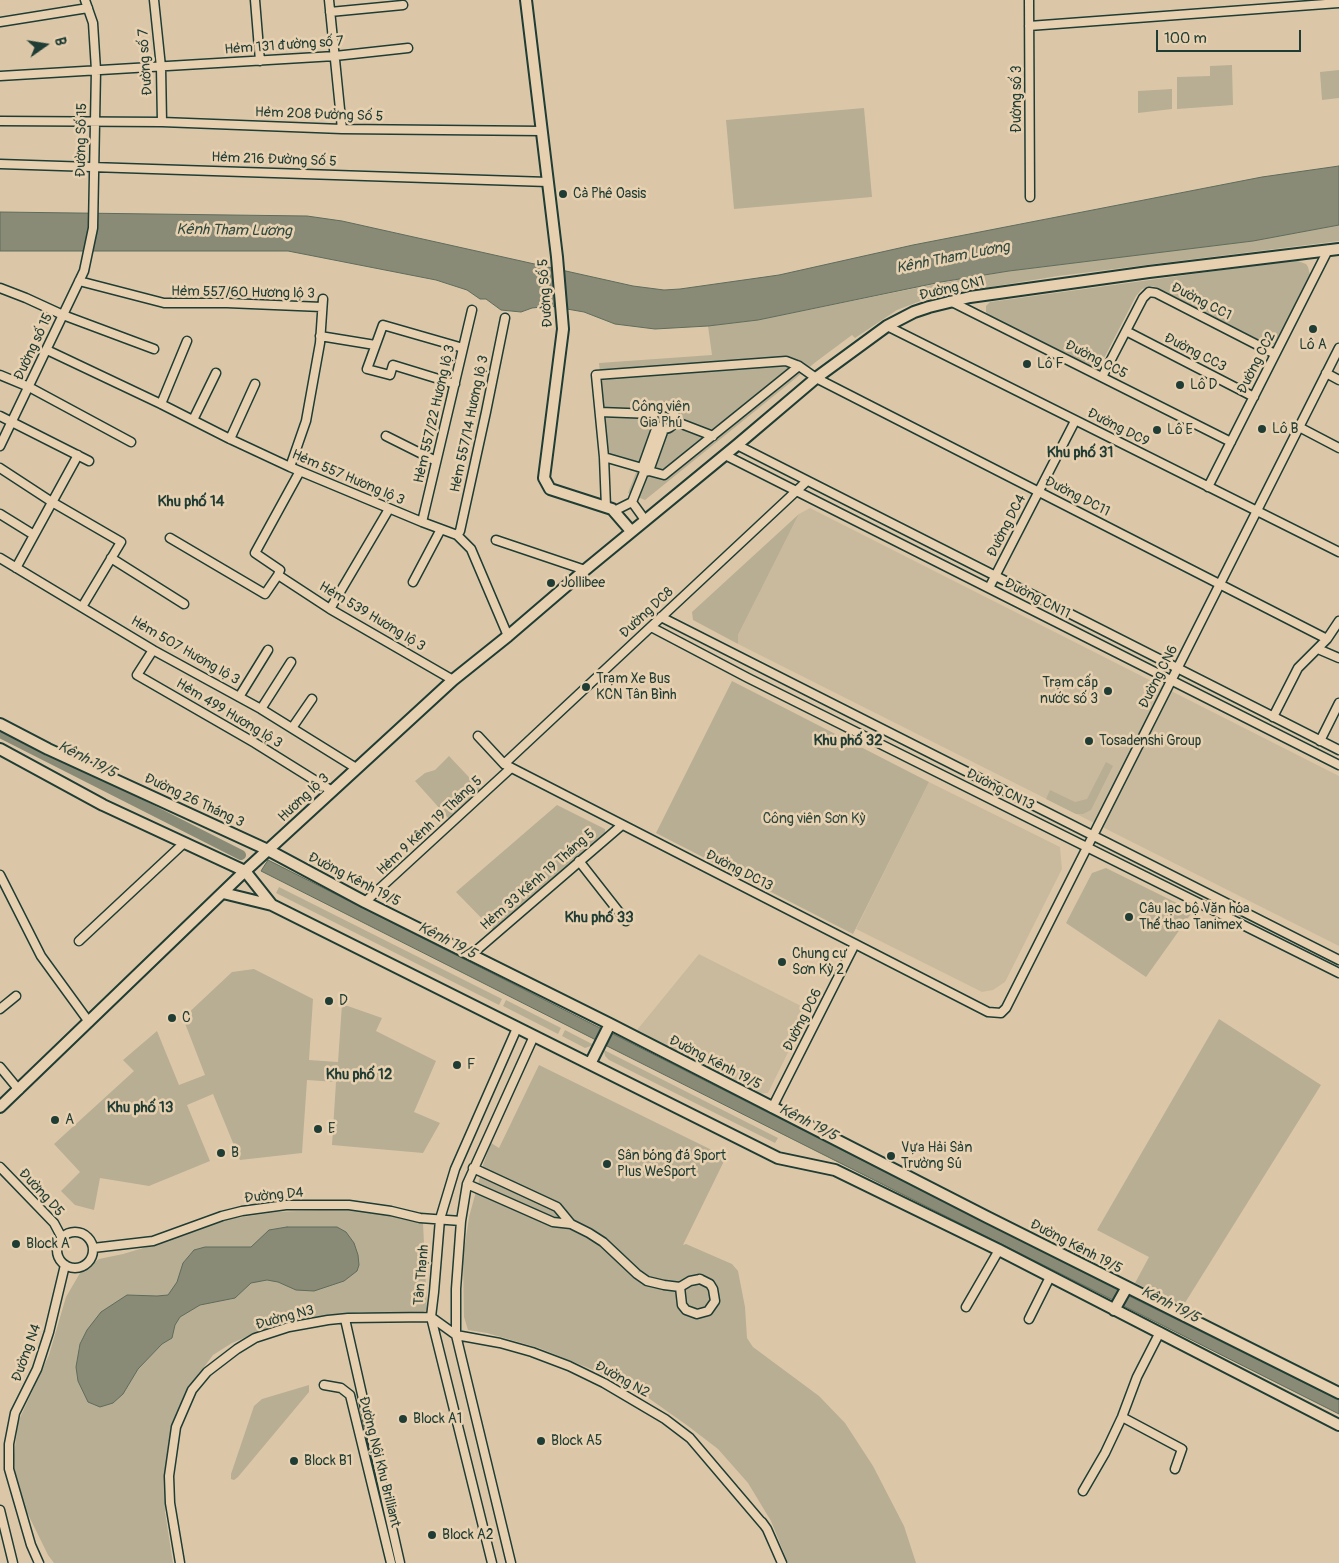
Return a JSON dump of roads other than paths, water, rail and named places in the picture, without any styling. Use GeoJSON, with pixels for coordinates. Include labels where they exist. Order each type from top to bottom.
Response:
{"type":"FeatureCollection","features":[{"type":"Feature","properties":{"kind":"street","name":"Đường số 7"},"geometry":{"type":"LineString","coordinates":[[154,0],[161,67],[162,122]]}},
{"type":"Feature","properties":{"kind":"street"},"geometry":{"type":"LineString","coordinates":[[255,0],[260,61]]}},
{"type":"Feature","properties":{"kind":"street"},"geometry":{"type":"LineString","coordinates":[[329,0],[342,129]]}},
{"type":"Feature","properties":{"kind":"street","name":"Đường Số 5"},"geometry":{"type":"LineString","coordinates":[[526,0],[557,257],[563,329],[544,478],[550,488],[610,509]]}},
{"type":"Feature","properties":{"kind":"street","name":"Đường số 3"},"geometry":{"type":"LineString","coordinates":[[1029,0],[1030,197]]}},
{"type":"Feature","properties":{"kind":"street"},"geometry":{"type":"LineString","coordinates":[[1029,26],[1339,3]]}},
{"type":"Feature","properties":{"kind":"street"},"geometry":{"type":"LineString","coordinates":[[0,22],[86,4]]}},
{"type":"Feature","properties":{"kind":"street","name":"Đường Số 15"},"geometry":{"type":"LineString","coordinates":[[86,4],[93,23],[96,70],[93,228],[87,257]]}},
{"type":"Feature","properties":{"kind":"street"},"geometry":{"type":"LineString","coordinates":[[330,12],[403,5]]}},
{"type":"Feature","properties":{"kind":"street","name":"Hẻm 131 đường số 7"},"geometry":{"type":"LineString","coordinates":[[0,76],[335,56],[408,48]]}},
{"type":"Feature","properties":{"kind":"street","name":"Hẻm 208 Đường Số 5"},"geometry":{"type":"LineString","coordinates":[[0,121],[162,122],[342,129],[542,131]]}},
{"type":"Feature","properties":{"kind":"street","name":"Hẻm 216 Đường Số 5"},"geometry":{"type":"LineString","coordinates":[[0,164],[548,182]]}},
{"type":"Feature","properties":{"kind":"street","name":"Đường CN1"},"geometry":{"type":"LineString","coordinates":[[643,522],[816,378],[886,326],[914,312],[950,301],[1149,272],[1339,249]]}},
{"type":"Feature","properties":{"kind":"street","name":"Đường CC2"},"geometry":{"type":"LineString","coordinates":[[1208,487],[1328,250]]}},
{"type":"Feature","properties":{"kind":"street","name":"Đường số 15"},"geometry":{"type":"LineString","coordinates":[[0,446],[84,272],[87,257]]}},
{"type":"Feature","properties":{"kind":"street","name":"Hẻm 557/60 Hương lộ 3"},"geometry":{"type":"LineString","coordinates":[[79,281],[164,303],[322,303],[320,336],[306,421],[290,467]]}},
{"type":"Feature","properties":{"kind":"street"},"geometry":{"type":"LineString","coordinates":[[0,288],[63,315],[154,349]]}},
{"type":"Feature","properties":{"kind":"street","name":"Đường CC1"},"geometry":{"type":"LineString","coordinates":[[1102,377],[1143,298],[1149,292],[1275,354]]}},
{"type":"Feature","properties":{"kind":"street","name":"Đường CC5"},"geometry":{"type":"LineString","coordinates":[[950,301],[1231,442]]}},
{"type":"Feature","properties":{"kind":"street","name":"Hẻm 557/22 Hương lộ 3"},"geometry":{"type":"LineString","coordinates":[[422,522],[472,310]]}},
{"type":"Feature","properties":{"kind":"street","name":"Hẻm 557/14 Hương lộ 3"},"geometry":{"type":"LineString","coordinates":[[457,535],[460,531],[505,318]]}},
{"type":"Feature","properties":{"kind":"street"},"geometry":{"type":"LineString","coordinates":[[455,384],[393,365],[390,375],[367,369],[383,325],[463,348]]}},
{"type":"Feature","properties":{"kind":"street","name":"Đường DC9"},"geometry":{"type":"LineString","coordinates":[[886,326],[1339,552]]}},
{"type":"Feature","properties":{"kind":"street","name":"Đường CC3"},"geometry":{"type":"LineString","coordinates":[[1126,331],[1254,397]]}},
{"type":"Feature","properties":{"kind":"street"},"geometry":{"type":"LineString","coordinates":[[320,336],[375,345]]}},
{"type":"Feature","properties":{"kind":"street"},"geometry":{"type":"LineString","coordinates":[[161,404],[187,341]]}},
{"type":"Feature","properties":{"kind":"street","name":"Đường CN6"},"geometry":{"type":"LineString","coordinates":[[998,1014],[1006,1008],[1339,348]]}},
{"type":"Feature","properties":{"kind":"street","name":"Hẻm 557 Hương lộ 3"},"geometry":{"type":"LineString","coordinates":[[46,350],[290,467],[457,535],[471,549],[508,636]]}},
{"type":"Feature","properties":{"kind":"street"},"geometry":{"type":"LineString","coordinates":[[604,457],[664,476],[799,366],[779,360],[596,374],[604,457],[610,509],[631,531]]}},
{"type":"Feature","properties":{"kind":"street","name":"Đường DC11"},"geometry":{"type":"LineString","coordinates":[[799,366],[816,378],[1327,639]]}},
{"type":"Feature","properties":{"kind":"street"},"geometry":{"type":"LineString","coordinates":[[194,420],[216,373]]}},
{"type":"Feature","properties":{"kind":"street"},"geometry":{"type":"LineString","coordinates":[[1326,373],[1339,380]]}},
{"type":"Feature","properties":{"kind":"street"},"geometry":{"type":"LineString","coordinates":[[0,375],[29,387],[131,442]]}},
{"type":"Feature","properties":{"kind":"street"},"geometry":{"type":"LineString","coordinates":[[230,439],[255,384]]}},
{"type":"Feature","properties":{"kind":"street"},"geometry":{"type":"LineString","coordinates":[[660,407],[668,408],[673,413],[674,422],[671,426],[661,427],[653,420],[653,414],[660,407]]}},
{"type":"Feature","properties":{"kind":"street"},"geometry":{"type":"LineString","coordinates":[[600,412],[653,414]]}},
{"type":"Feature","properties":{"kind":"street"},"geometry":{"type":"LineString","coordinates":[[0,416],[88,460]]}},
{"type":"Feature","properties":{"kind":"street","name":"Đường DC4"},"geometry":{"type":"LineString","coordinates":[[989,588],[1076,421]]}},
{"type":"Feature","properties":{"kind":"street"},"geometry":{"type":"LineString","coordinates":[[674,422],[713,436]]}},
{"type":"Feature","properties":{"kind":"street"},"geometry":{"type":"LineString","coordinates":[[632,502],[661,427]]}},
{"type":"Feature","properties":{"kind":"street"},"geometry":{"type":"LineString","coordinates":[[1299,427],[1339,448]]}},
{"type":"Feature","properties":{"kind":"street"},"geometry":{"type":"LineString","coordinates":[[386,436],[436,461]]}},
{"type":"Feature","properties":{"kind":"street","name":"Đường CN11"},"geometry":{"type":"LineString","coordinates":[[737,445],[1339,750]]}},
{"type":"Feature","properties":{"kind":"street"},"geometry":{"type":"LineString","coordinates":[[16,568],[78,455]]}},
{"type":"Feature","properties":{"kind":"street","name":"Đường CN11"},"geometry":{"type":"LineString","coordinates":[[725,455],[1339,765]]}},
{"type":"Feature","properties":{"kind":"street"},"geometry":{"type":"LineString","coordinates":[[0,468],[52,502],[120,542],[82,607]]}},
{"type":"Feature","properties":{"kind":"street","name":"Hẻm 539 Hương lộ 3"},"geometry":{"type":"LineString","coordinates":[[300,471],[254,553],[280,570],[278,575],[330,609],[453,680]]}},
{"type":"Feature","properties":{"kind":"street","name":"Đường DC8"},"geometry":{"type":"LineString","coordinates":[[507,766],[661,617],[807,481]]}},
{"type":"Feature","properties":{"kind":"street"},"geometry":{"type":"LineString","coordinates":[[610,509],[632,502]]}},
{"type":"Feature","properties":{"kind":"street"},"geometry":{"type":"LineString","coordinates":[[632,502],[643,522]]}},
{"type":"Feature","properties":{"kind":"street"},"geometry":{"type":"LineString","coordinates":[[330,609],[389,508]]}},
{"type":"Feature","properties":{"kind":"street"},"geometry":{"type":"LineString","coordinates":[[0,514],[34,535]]}},
{"type":"Feature","properties":{"kind":"street","name":"Hương lộ 3"},"geometry":{"type":"LineString","coordinates":[[0,1107],[356,768],[453,680],[643,522]]}},
{"type":"Feature","properties":{"kind":"street"},"geometry":{"type":"LineString","coordinates":[[413,582],[441,529]]}},
{"type":"Feature","properties":{"kind":"street"},"geometry":{"type":"LineString","coordinates":[[170,538],[265,594],[278,575]]}},
{"type":"Feature","properties":{"kind":"street"},"geometry":{"type":"LineString","coordinates":[[496,540],[585,570]]}},
{"type":"Feature","properties":{"kind":"street","name":"Hẻm 507 Hương lộ 3"},"geometry":{"type":"LineString","coordinates":[[0,558],[153,650],[239,696],[356,768]]}},
{"type":"Feature","properties":{"kind":"street"},"geometry":{"type":"LineString","coordinates":[[111,558],[184,604]]}},
{"type":"Feature","properties":{"kind":"street","name":"Đường CN13"},"geometry":{"type":"LineString","coordinates":[[661,617],[1339,960]]}},
{"type":"Feature","properties":{"kind":"street"},"geometry":{"type":"LineString","coordinates":[[1273,717],[1298,668],[1327,639],[1339,621]]}},
{"type":"Feature","properties":{"kind":"street","name":"Đường CN13"},"geometry":{"type":"LineString","coordinates":[[651,627],[748,678],[1339,973]]}},
{"type":"Feature","properties":{"kind":"street"},"geometry":{"type":"LineString","coordinates":[[1318,649],[1339,658]]}},
{"type":"Feature","properties":{"kind":"street","name":"Hẻm 499 Hương lộ 3"},"geometry":{"type":"LineString","coordinates":[[153,650],[138,675],[255,743],[332,791]]}},
{"type":"Feature","properties":{"kind":"street"},"geometry":{"type":"LineString","coordinates":[[239,696],[268,650]]}},
{"type":"Feature","properties":{"kind":"street"},"geometry":{"type":"LineString","coordinates":[[261,709],[291,662]]}},
{"type":"Feature","properties":{"kind":"street"},"geometry":{"type":"LineString","coordinates":[[292,728],[312,699]]}},
{"type":"Feature","properties":{"kind":"street"},"geometry":{"type":"LineString","coordinates":[[1320,741],[1339,703]]}},
{"type":"Feature","properties":{"kind":"street","name":"Đường 26 Tháng 3"},"geometry":{"type":"LineString","coordinates":[[1,728],[264,854]]}},
{"type":"Feature","properties":{"kind":"street","name":"Đường DC13"},"geometry":{"type":"LineString","coordinates":[[478,736],[507,766],[988,1012],[998,1014]]}},
{"type":"Feature","properties":{"kind":"street"},"geometry":{"type":"LineString","coordinates":[[3,754],[103,805],[184,843],[248,869],[272,905]]}},
{"type":"Feature","properties":{"kind":"street","name":"Hẻm 9 Kênh 19 Tháng 5"},"geometry":{"type":"LineString","coordinates":[[365,902],[507,766]]}},
{"type":"Feature","properties":{"kind":"street","name":"Hẻm 33 Kênh 19 Tháng 5"},"geometry":{"type":"LineString","coordinates":[[471,955],[622,824]]}},
{"type":"Feature","properties":{"kind":"street"},"geometry":{"type":"LineString","coordinates":[[79,941],[184,843]]}},
{"type":"Feature","properties":{"kind":"street","name":"Đường Kênh 19/5"},"geometry":{"type":"LineString","coordinates":[[264,854],[471,955],[608,1028],[772,1108],[1125,1290],[1339,1393]]}},
{"type":"Feature","properties":{"kind":"street"},"geometry":{"type":"LineString","coordinates":[[579,861],[626,921]]}},
{"type":"Feature","properties":{"kind":"street"},"geometry":{"type":"LineString","coordinates":[[0,875],[41,956],[89,1022]]}},
{"type":"Feature","properties":{"kind":"street"},"geometry":{"type":"LineString","coordinates":[[223,893],[272,905],[778,1158],[835,1170],[1050,1277],[1116,1306],[1160,1332],[1339,1425]]}},
{"type":"Feature","properties":{"kind":"street","name":"Đường DC6"},"geometry":{"type":"LineString","coordinates":[[772,1108],[855,944]]}},
{"type":"Feature","properties":{"kind":"street"},"geometry":{"type":"LineString","coordinates":[[1306,956],[1311,946]]}},
{"type":"Feature","properties":{"kind":"street"},"geometry":{"type":"LineString","coordinates":[[0,1009],[16,996]]}},
{"type":"Feature","properties":{"kind":"street","name":"Tân Thạnh"},"geometry":{"type":"LineString","coordinates":[[492,1563],[431,1318],[440,1219],[454,1169],[517,1028]]}},
{"type":"Feature","properties":{"kind":"street"},"geometry":{"type":"LineString","coordinates":[[590,1064],[608,1028]]}},
{"type":"Feature","properties":{"kind":"street"},"geometry":{"type":"LineString","coordinates":[[511,1563],[456,1335],[456,1289],[461,1221],[467,1184],[534,1036]]}},
{"type":"Feature","properties":{"kind":"street"},"geometry":{"type":"LineString","coordinates":[[0,1067],[19,1090]]}},
{"type":"Feature","properties":{"kind":"street","name":"Đường D5"},"geometry":{"type":"LineString","coordinates":[[0,1167],[54,1222],[62,1238]]}},
{"type":"Feature","properties":{"kind":"street"},"geometry":{"type":"LineString","coordinates":[[473,1168],[556,1208],[571,1224]]}},
{"type":"Feature","properties":{"kind":"street"},"geometry":{"type":"LineString","coordinates":[[467,1184],[553,1222],[571,1224],[589,1232],[647,1281],[664,1286],[680,1287],[695,1280],[706,1281],[713,1289],[715,1295],[712,1306],[703,1314],[691,1313],[682,1305],[680,1287]]}},
{"type":"Feature","properties":{"kind":"street","name":"Đường D4"},"geometry":{"type":"LineString","coordinates":[[94,1248],[152,1241],[222,1216],[242,1211],[286,1205],[350,1205],[391,1211],[420,1218],[461,1221]]}},
{"type":"Feature","properties":{"kind":"street"},"geometry":{"type":"LineString","coordinates":[[78,1232],[89,1238],[94,1248],[91,1260],[76,1269],[65,1265],[58,1255],[59,1243],[67,1234],[78,1232]]}},
{"type":"Feature","properties":{"kind":"street"},"geometry":{"type":"LineString","coordinates":[[966,1308],[999,1250]]}},
{"type":"Feature","properties":{"kind":"street","name":"Đường N4"},"geometry":{"type":"LineString","coordinates":[[39,1563],[31,1545],[9,1470],[8,1444],[15,1413],[37,1369],[49,1332],[65,1265]]}},
{"type":"Feature","properties":{"kind":"street"},"geometry":{"type":"LineString","coordinates":[[1029,1319],[1050,1277]]}},
{"type":"Feature","properties":{"kind":"street"},"geometry":{"type":"LineString","coordinates":[[1116,1306],[1125,1290]]}},
{"type":"Feature","properties":{"kind":"street","name":"Đường N3"},"geometry":{"type":"LineString","coordinates":[[180,1563],[170,1504],[169,1476],[176,1428],[192,1390],[207,1372],[255,1338],[289,1327],[345,1319],[431,1318]]}},
{"type":"Feature","properties":{"kind":"street","name":"Đường N2"},"geometry":{"type":"LineString","coordinates":[[431,1318],[456,1335],[500,1343],[532,1352],[578,1370],[636,1401],[690,1438],[764,1524],[782,1563]]}},
{"type":"Feature","properties":{"kind":"street"},"geometry":{"type":"LineString","coordinates":[[345,1319],[400,1563]]}},
{"type":"Feature","properties":{"kind":"street"},"geometry":{"type":"LineString","coordinates":[[1084,1491],[1105,1453],[1122,1417],[1137,1377],[1160,1332]]}},
{"type":"Feature","properties":{"kind":"street","name":"Đường Nội Khu Brilliant"},"geometry":{"type":"LineString","coordinates":[[324,1385],[346,1390],[350,1396],[391,1563]]}},
{"type":"Feature","properties":{"kind":"street"},"geometry":{"type":"LineString","coordinates":[[1122,1417],[1182,1449],[1175,1469]]}},
{"type":"Feature","properties":{"kind":"street"},"geometry":{"type":"LineString","coordinates":[[0,1510],[13,1563]]}},
{"type":"Feature","properties":{"kind":"water","name":"Kênh Tham Lương"},"geometry":{"type":"Polygon","coordinates":[[[1339,166],[1339,225],[1253,241],[1009,271],[941,282],[758,320],[708,326],[655,329],[615,324],[584,312],[550,306],[532,308],[521,312],[501,310],[486,299],[480,299],[467,290],[436,280],[288,251],[0,251],[0,212],[307,216],[342,221],[633,286],[664,290],[680,289],[779,275],[913,245],[1262,177],[1339,166]]]}},
{"type":"Feature","properties":{"kind":"water"},"geometry":{"type":"Polygon","coordinates":[[[268,860],[602,1029],[596,1040],[261,871],[268,860]]]}},
{"type":"Feature","properties":{"kind":"water"},"geometry":{"type":"Polygon","coordinates":[[[611,1033],[1120,1291],[1115,1301],[605,1045],[611,1033]]]}},
{"type":"Feature","properties":{"kind":"water"},"geometry":{"type":"Polygon","coordinates":[[[287,1227],[337,1227],[346,1232],[354,1243],[358,1255],[359,1265],[357,1271],[344,1281],[314,1291],[296,1290],[278,1282],[267,1280],[251,1283],[235,1298],[200,1305],[180,1317],[175,1325],[172,1338],[162,1344],[138,1369],[123,1394],[113,1403],[100,1407],[88,1402],[78,1381],[76,1367],[80,1344],[87,1330],[101,1312],[127,1295],[168,1295],[177,1282],[183,1263],[194,1250],[205,1247],[251,1247],[269,1230],[287,1227]]]}},
{"type":"Feature","properties":{"kind":"water"},"geometry":{"type":"Polygon","coordinates":[[[1125,1294],[1339,1400],[1339,1414],[1120,1304],[1125,1294]]]}},
{"type":"Feature","properties":{"kind":"waterway","name":"Kênh 19/5"},"geometry":{"type":"LineString","coordinates":[[0,733],[241,855]]}},
{"type":"Feature","properties":{"kind":"place","name":"Cà Phê Oasis"},"geometry":{"type":"Point","coordinates":[563,194]}},
{"type":"Feature","properties":{"kind":"place","name":"Lô A"},"geometry":{"type":"Point","coordinates":[1313,329]}},
{"type":"Feature","properties":{"kind":"place","name":"Lô F"},"geometry":{"type":"Point","coordinates":[1027,364]}},
{"type":"Feature","properties":{"kind":"place","name":"Lô D"},"geometry":{"type":"Point","coordinates":[1180,385]}},
{"type":"Feature","properties":{"kind":"place","name":"Lô B"},"geometry":{"type":"Point","coordinates":[1262,429]}},
{"type":"Feature","properties":{"kind":"place","name":"Lô E"},"geometry":{"type":"Point","coordinates":[1157,430]}},
{"type":"Feature","properties":{"kind":"place","name":"Jollibee"},"geometry":{"type":"Point","coordinates":[551,583]}},
{"type":"Feature","properties":{"kind":"place","name":"Trạm Xe Bus KCN Tân Bình"},"geometry":{"type":"Point","coordinates":[586,687]}},
{"type":"Feature","properties":{"kind":"place","name":"Trạm cấp nước số 3"},"geometry":{"type":"Point","coordinates":[1108,691]}},
{"type":"Feature","properties":{"kind":"place","name":"Tosadenshi Group"},"geometry":{"type":"Point","coordinates":[1089,741]}},
{"type":"Feature","properties":{"kind":"place","name":"Câu lạc bộ Văn hóa Thể thao Tanimex"},"geometry":{"type":"Point","coordinates":[1129,917]}},
{"type":"Feature","properties":{"kind":"place","name":"Chung cư Sơn Kỳ 2"},"geometry":{"type":"Point","coordinates":[782,962]}},
{"type":"Feature","properties":{"kind":"place","name":"D"},"geometry":{"type":"Point","coordinates":[329,1001]}},
{"type":"Feature","properties":{"kind":"place","name":"C"},"geometry":{"type":"Point","coordinates":[172,1018]}},
{"type":"Feature","properties":{"kind":"place","name":"F"},"geometry":{"type":"Point","coordinates":[457,1065]}},
{"type":"Feature","properties":{"kind":"place","name":"A"},"geometry":{"type":"Point","coordinates":[55,1120]}},
{"type":"Feature","properties":{"kind":"place","name":"E"},"geometry":{"type":"Point","coordinates":[318,1129]}},
{"type":"Feature","properties":{"kind":"place","name":"B"},"geometry":{"type":"Point","coordinates":[221,1153]}},
{"type":"Feature","properties":{"kind":"place","name":"Vựa Hải Sản Trường Sú"},"geometry":{"type":"Point","coordinates":[891,1156]}},
{"type":"Feature","properties":{"kind":"place","name":"Sân bóng đá Sport Plus WeSport"},"geometry":{"type":"Point","coordinates":[607,1164]}},
{"type":"Feature","properties":{"kind":"place","name":"Block A"},"geometry":{"type":"Point","coordinates":[16,1244]}},
{"type":"Feature","properties":{"kind":"place","name":"Block A1"},"geometry":{"type":"Point","coordinates":[403,1419]}},
{"type":"Feature","properties":{"kind":"place","name":"Block A5"},"geometry":{"type":"Point","coordinates":[541,1441]}},
{"type":"Feature","properties":{"kind":"place","name":"Block B1"},"geometry":{"type":"Point","coordinates":[294,1461]}},
{"type":"Feature","properties":{"kind":"place","name":"Block A2"},"geometry":{"type":"Point","coordinates":[432,1535]}},
{"type":"Feature","properties":{"kind":"district","name":"Khu phố 31"},"geometry":{"type":"Point","coordinates":[1080,453]}},
{"type":"Feature","properties":{"kind":"district","name":"Khu phố 14"},"geometry":{"type":"Point","coordinates":[191,502]}},
{"type":"Feature","properties":{"kind":"district","name":"Khu phố 32"},"geometry":{"type":"Point","coordinates":[848,741]}},
{"type":"Feature","properties":{"kind":"district","name":"Khu phố 33"},"geometry":{"type":"Point","coordinates":[599,918]}},
{"type":"Feature","properties":{"kind":"district","name":"Khu phố 12"},"geometry":{"type":"Point","coordinates":[359,1075]}},
{"type":"Feature","properties":{"kind":"district","name":"Khu phố 13"},"geometry":{"type":"Point","coordinates":[140,1108]}},
{"type":"Feature","properties":{"kind":"park label","name":"Công viên Gia Phú"},"geometry":{"type":"Point","coordinates":[661,416]}},
{"type":"Feature","properties":{"kind":"park label","name":"Công viên Sơn Kỳ"},"geometry":{"type":"Point","coordinates":[814,819]}}]}
